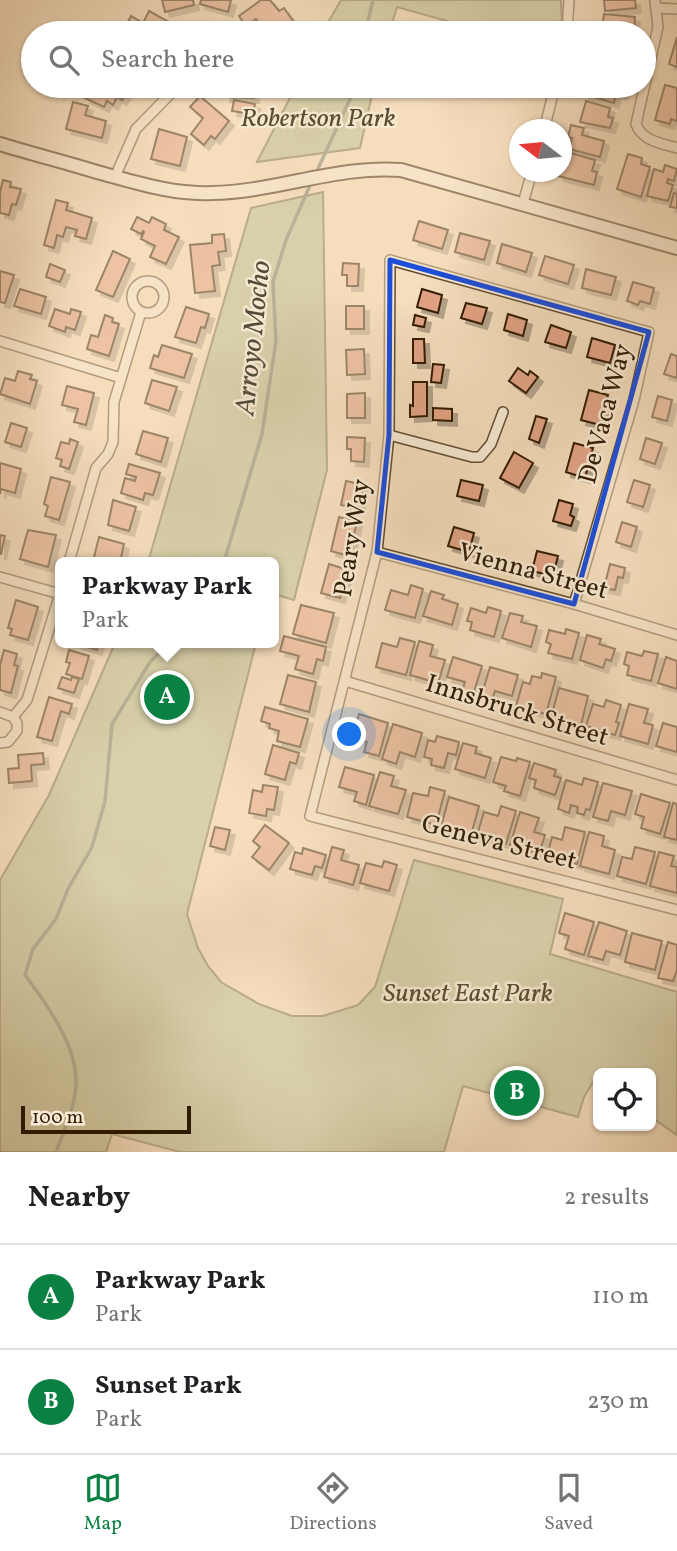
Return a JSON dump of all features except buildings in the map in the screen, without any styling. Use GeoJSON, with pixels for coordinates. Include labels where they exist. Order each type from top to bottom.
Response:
{"type":"FeatureCollection","features":[{"type":"Feature","properties":{"kind":"street"},"geometry":{"type":"LineString","coordinates":[[568,21],[569,0]]}},
{"type":"Feature","properties":{"kind":"street"},"geometry":{"type":"LineString","coordinates":[[656,37],[656,4],[677,9]]}},
{"type":"Feature","properties":{"kind":"street"},"geometry":{"type":"LineString","coordinates":[[115,177],[136,129],[166,98]]}},
{"type":"Feature","properties":{"kind":"street"},"geometry":{"type":"LineString","coordinates":[[547,119],[552,98]]}},
{"type":"Feature","properties":{"kind":"street"},"geometry":{"type":"LineString","coordinates":[[642,98],[636,124],[639,131],[645,138],[677,148]]}},
{"type":"Feature","properties":{"kind":"street"},"geometry":{"type":"LineString","coordinates":[[0,144],[177,192],[219,193],[342,172],[401,170],[677,248]]}},
{"type":"Feature","properties":{"kind":"street"},"geometry":{"type":"LineString","coordinates":[[523,203],[529,182]]}},
{"type":"Feature","properties":{"kind":"street","name":"Peary Way"},"geometry":{"type":"LineString","coordinates":[[310,816],[377,551],[389,435],[390,260]]}},
{"type":"Feature","properties":{"kind":"street","name":"De Vaca Way"},"geometry":{"type":"LineString","coordinates":[[390,260],[649,332],[634,400],[574,604]]}},
{"type":"Feature","properties":{"kind":"street"},"geometry":{"type":"LineString","coordinates":[[70,557],[96,468],[108,454],[113,442],[114,402],[141,312]]}},
{"type":"Feature","properties":{"kind":"street"},"geometry":{"type":"LineString","coordinates":[[0,341],[121,378]]}},
{"type":"Feature","properties":{"kind":"street"},"geometry":{"type":"LineString","coordinates":[[389,435],[480,457],[491,444],[503,412]]}},
{"type":"Feature","properties":{"kind":"street","name":"Vienna Street"},"geometry":{"type":"LineString","coordinates":[[377,551],[677,635]]}},
{"type":"Feature","properties":{"kind":"street"},"geometry":{"type":"LineString","coordinates":[[0,577],[55,593]]}},
{"type":"Feature","properties":{"kind":"street"},"geometry":{"type":"LineString","coordinates":[[13,717],[27,700],[55,610]]}},
{"type":"Feature","properties":{"kind":"street","name":"Innsbruck Street"},"geometry":{"type":"LineString","coordinates":[[345,681],[677,780]]}},
{"type":"Feature","properties":{"kind":"street"},"geometry":{"type":"LineString","coordinates":[[0,712],[13,717],[17,723],[14,737],[8,742],[0,743]]}},
{"type":"Feature","properties":{"kind":"street","name":"Geneva Street"},"geometry":{"type":"LineString","coordinates":[[310,816],[677,910]]}},
{"type":"Feature","properties":{"kind":"highlighted area"},"geometry":{"type":"Polygon","coordinates":[[[390,260],[649,332],[574,604],[377,552],[389,435],[390,260]]]}},
{"type":"Feature","properties":{"kind":"green space","name":"Robertson Park"},"geometry":{"type":"Polygon","coordinates":[[[341,0],[561,0],[562,21],[447,21],[397,7],[393,21],[329,21],[341,0]]]}},
{"type":"Feature","properties":{"kind":"green space","name":"Robertson Park"},"geometry":{"type":"Polygon","coordinates":[[[290,98],[371,98],[360,148],[257,162],[290,98]]]}},
{"type":"Feature","properties":{"kind":"green space"},"geometry":{"type":"Polygon","coordinates":[[[323,192],[327,470],[294,600],[279,596],[279,557],[149,557],[251,208],[323,192]]]}},
{"type":"Feature","properties":{"kind":"green space","name":"Sunset East Park"},"geometry":{"type":"Polygon","coordinates":[[[113,648],[255,648],[187,914],[198,948],[221,982],[259,1004],[292,1016],[323,1016],[358,1005],[375,987],[414,860],[563,899],[550,954],[677,992],[677,1135],[656,1120],[656,1068],[593,1068],[593,1082],[584,1097],[578,1117],[463,1086],[444,1152],[180,1152],[112,1134],[106,1152],[0,1152],[0,880],[49,795],[113,648]]]}},
{"type":"Feature","properties":{"kind":"waterway","name":"Arroyo Mocho"},"geometry":{"type":"LineString","coordinates":[[368,21],[373,0]]}},
{"type":"Feature","properties":{"kind":"waterway","name":"Arroyo Mocho"},"geometry":{"type":"LineString","coordinates":[[316,173],[350,98]]}},
{"type":"Feature","properties":{"kind":"waterway","name":"Arroyo Mocho"},"geometry":{"type":"LineString","coordinates":[[225,557],[262,434],[276,341],[273,282],[286,240],[311,183]]}},
{"type":"Feature","properties":{"kind":"waterway","name":"Arroyo Mocho"},"geometry":{"type":"LineString","coordinates":[[56,1152],[74,1101],[74,1062],[53,1015],[25,975],[33,949],[56,919],[68,889],[92,847],[105,801],[112,724],[150,662],[164,648]]}},
{"type":"Feature","properties":{"kind":"place","name":"Parkway Park"},"geometry":{"type":"Point","coordinates":[167,697]}},
{"type":"Feature","properties":{"kind":"place","name":"Sunset Park"},"geometry":{"type":"Point","coordinates":[517,1093]}}]}
